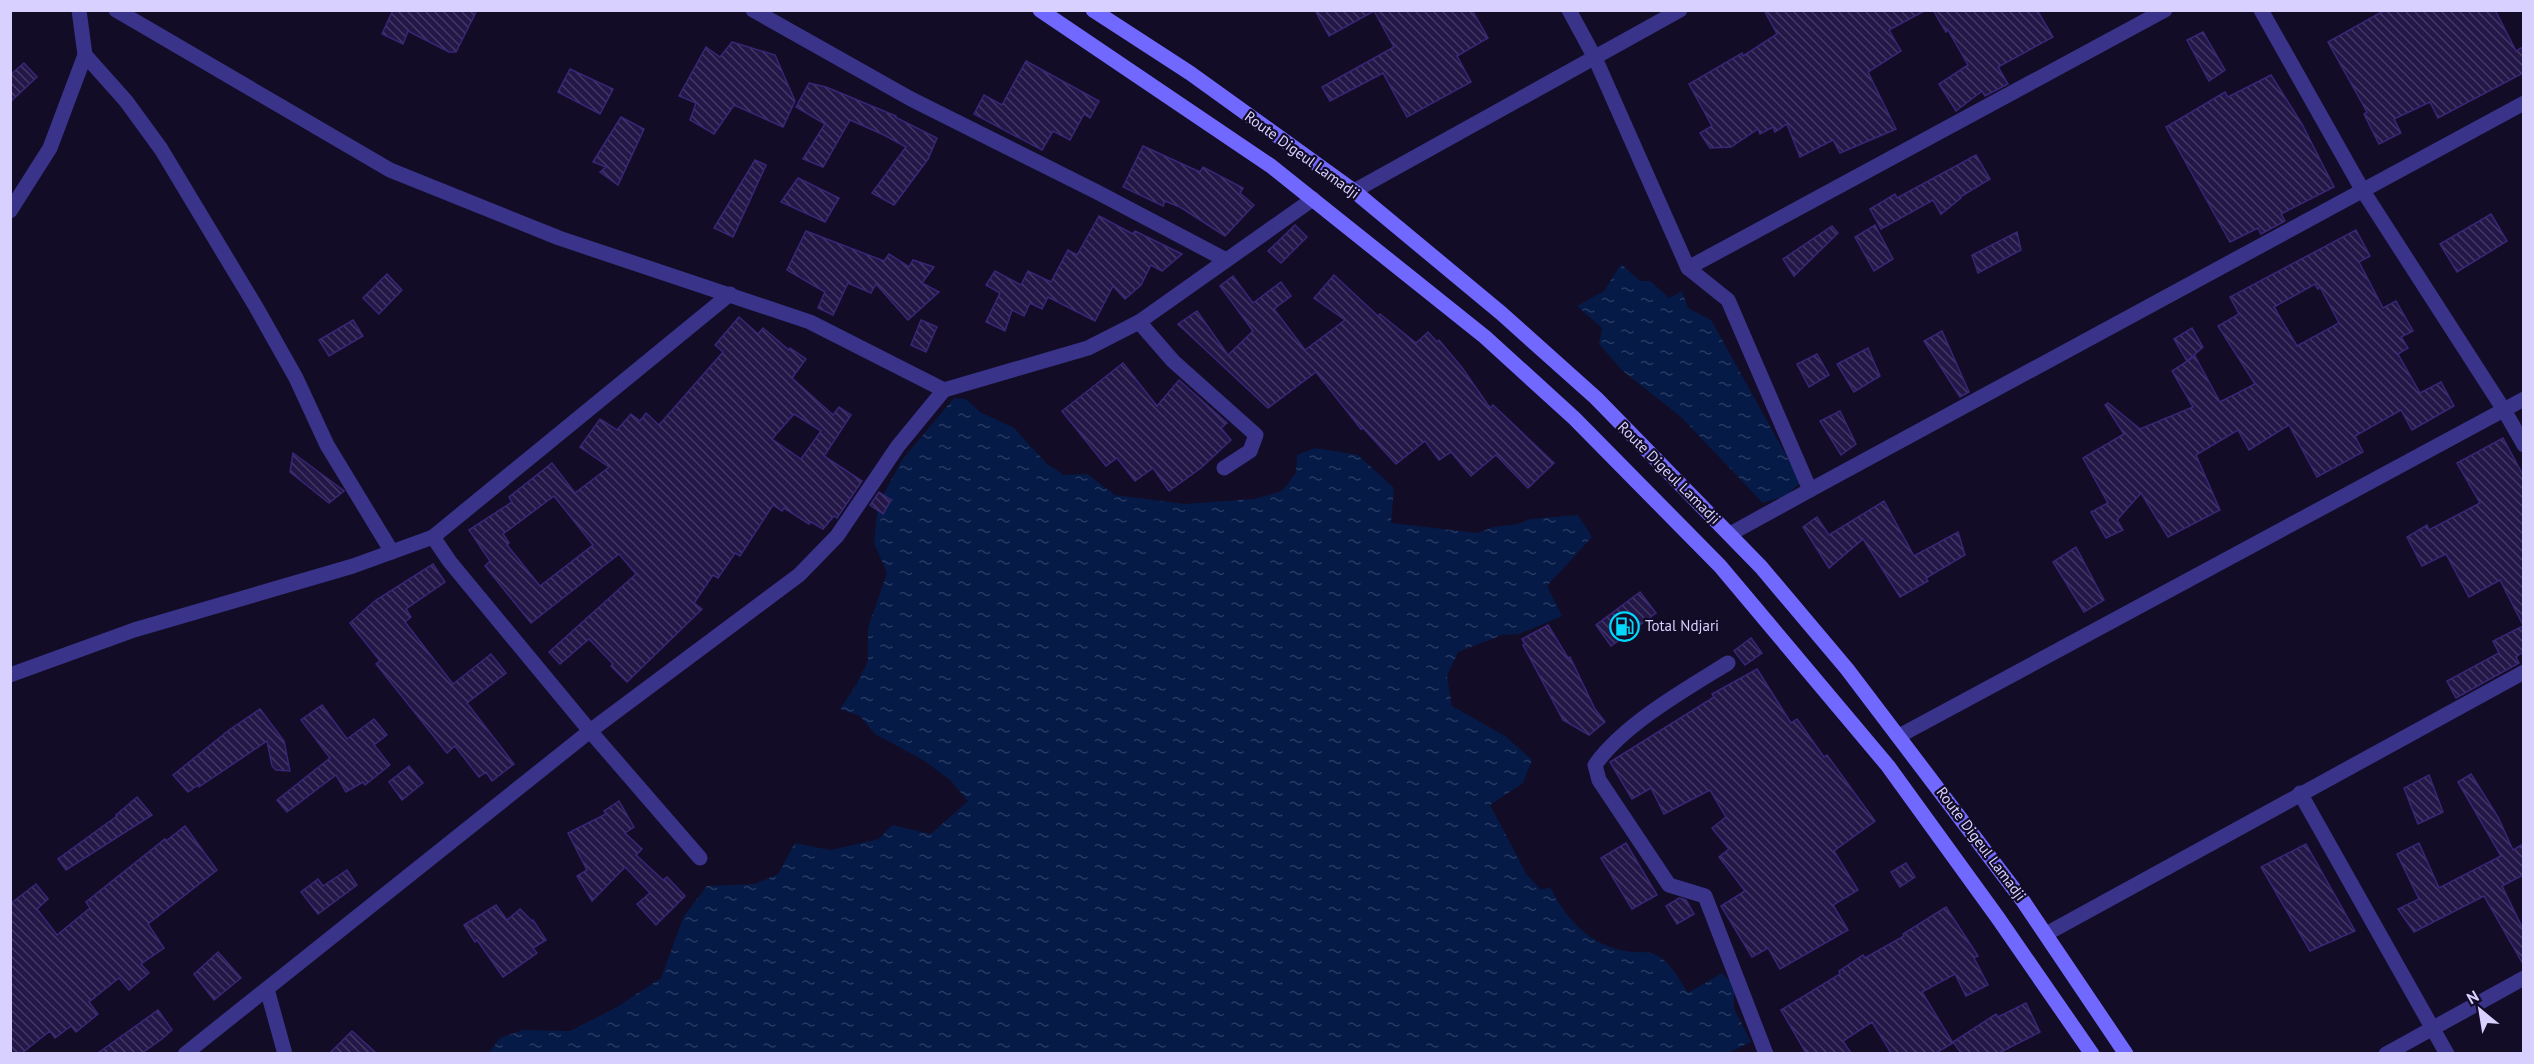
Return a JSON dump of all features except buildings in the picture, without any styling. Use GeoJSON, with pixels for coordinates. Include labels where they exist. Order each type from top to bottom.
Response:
{"type":"FeatureCollection","features":[{"type":"Feature","properties":{"kind":"main road"},"geometry":{"type":"LineString","coordinates":[[1040,10],[1271,166],[1485,337],[1574,418],[1720,566],[1888,766],[2092,1053]]}},
{"type":"Feature","properties":{"kind":"main road","name":"Route Digeul Lamadji"},"geometry":{"type":"LineString","coordinates":[[1093,10],[1190,73],[1354,191],[1501,313],[1587,391],[1730,534],[1761,567],[1847,669],[1960,814],[2046,934],[2126,1053]]}},
{"type":"Feature","properties":{"kind":"street"},"geometry":{"type":"LineString","coordinates":[[10,211],[50,148],[85,55],[79,10]]}},
{"type":"Feature","properties":{"kind":"street"},"geometry":{"type":"LineString","coordinates":[[116,10],[390,170],[559,238],[810,322],[944,390]]}},
{"type":"Feature","properties":{"kind":"street"},"geometry":{"type":"LineString","coordinates":[[753,10],[911,99],[1097,192],[1226,260]]}},
{"type":"Feature","properties":{"kind":"street"},"geometry":{"type":"LineString","coordinates":[[1569,10],[1595,58],[1688,268],[1728,300],[1810,490]]}},
{"type":"Feature","properties":{"kind":"street"},"geometry":{"type":"LineString","coordinates":[[1354,191],[1680,10]]}},
{"type":"Feature","properties":{"kind":"street"},"geometry":{"type":"LineString","coordinates":[[1688,268],[2165,10]]}},
{"type":"Feature","properties":{"kind":"street"},"geometry":{"type":"LineString","coordinates":[[2261,10],[2363,191],[2504,410],[2523,445]]}},
{"type":"Feature","properties":{"kind":"street"},"geometry":{"type":"LineString","coordinates":[[85,55],[126,101],[161,149],[256,307],[296,378],[339,466],[392,552]]}},
{"type":"Feature","properties":{"kind":"street"},"geometry":{"type":"LineString","coordinates":[[1730,534],[2523,103]]}},
{"type":"Feature","properties":{"kind":"street"},"geometry":{"type":"LineString","coordinates":[[185,1053],[590,731],[799,575],[837,536],[898,446],[944,390],[1088,348],[1139,321],[1313,199]]}},
{"type":"Feature","properties":{"kind":"street"},"geometry":{"type":"LineString","coordinates":[[11,675],[134,630],[392,552],[432,537],[730,294]]}},
{"type":"Feature","properties":{"kind":"street"},"geometry":{"type":"LineString","coordinates":[[1139,321],[1173,361],[1256,435],[1250,451],[1224,468]]}},
{"type":"Feature","properties":{"kind":"street"},"geometry":{"type":"LineString","coordinates":[[1899,736],[2523,399]]}},
{"type":"Feature","properties":{"kind":"street"},"geometry":{"type":"LineString","coordinates":[[432,537],[450,562],[590,731],[699,858]]}},
{"type":"Feature","properties":{"kind":"street"},"geometry":{"type":"LineString","coordinates":[[1728,663],[1663,703],[1604,753],[1595,765],[1599,780],[1669,885],[1705,896],[1766,1053]]}},
{"type":"Feature","properties":{"kind":"street"},"geometry":{"type":"LineString","coordinates":[[2046,934],[2523,672]]}},
{"type":"Feature","properties":{"kind":"street"},"geometry":{"type":"LineString","coordinates":[[2300,794],[2447,1053]]}},
{"type":"Feature","properties":{"kind":"street"},"geometry":{"type":"LineString","coordinates":[[2386,1053],[2523,978]]}},
{"type":"Feature","properties":{"kind":"street"},"geometry":{"type":"LineString","coordinates":[[267,988],[285,1053]]}},
{"type":"Feature","properties":{"kind":"water"},"geometry":{"type":"Polygon","coordinates":[[[1621,264],[1640,281],[1650,281],[1669,298],[1682,291],[1688,308],[1711,320],[1801,482],[1787,495],[1763,503],[1681,417],[1623,371],[1599,344],[1602,328],[1577,306],[1604,291],[1621,264]]]}},
{"type":"Feature","properties":{"kind":"water"},"geometry":{"type":"Polygon","coordinates":[[[954,398],[966,399],[980,412],[1014,428],[1047,464],[1064,475],[1087,474],[1115,495],[1184,504],[1254,499],[1282,491],[1296,473],[1297,455],[1315,448],[1358,455],[1394,488],[1391,523],[1477,533],[1530,519],[1578,515],[1592,537],[1547,586],[1562,616],[1519,634],[1502,635],[1458,652],[1447,676],[1452,706],[1505,736],[1532,760],[1523,783],[1490,805],[1527,875],[1541,890],[1550,887],[1571,920],[1590,937],[1613,948],[1629,952],[1651,953],[1660,957],[1674,971],[1688,993],[1722,973],[1734,985],[1734,1008],[1751,1042],[1726,1054],[488,1054],[500,1038],[523,1030],[570,1031],[617,1007],[661,978],[684,916],[707,886],[755,884],[778,874],[795,843],[830,850],[879,839],[892,825],[931,834],[968,801],[950,780],[923,760],[875,734],[860,716],[840,709],[868,661],[868,628],[887,573],[874,543],[878,505],[902,460],[954,398]]]}},
{"type":"Feature","properties":{"kind":"place","name":"Total Ndjari"},"geometry":{"type":"Point","coordinates":[1624,626]}}]}
